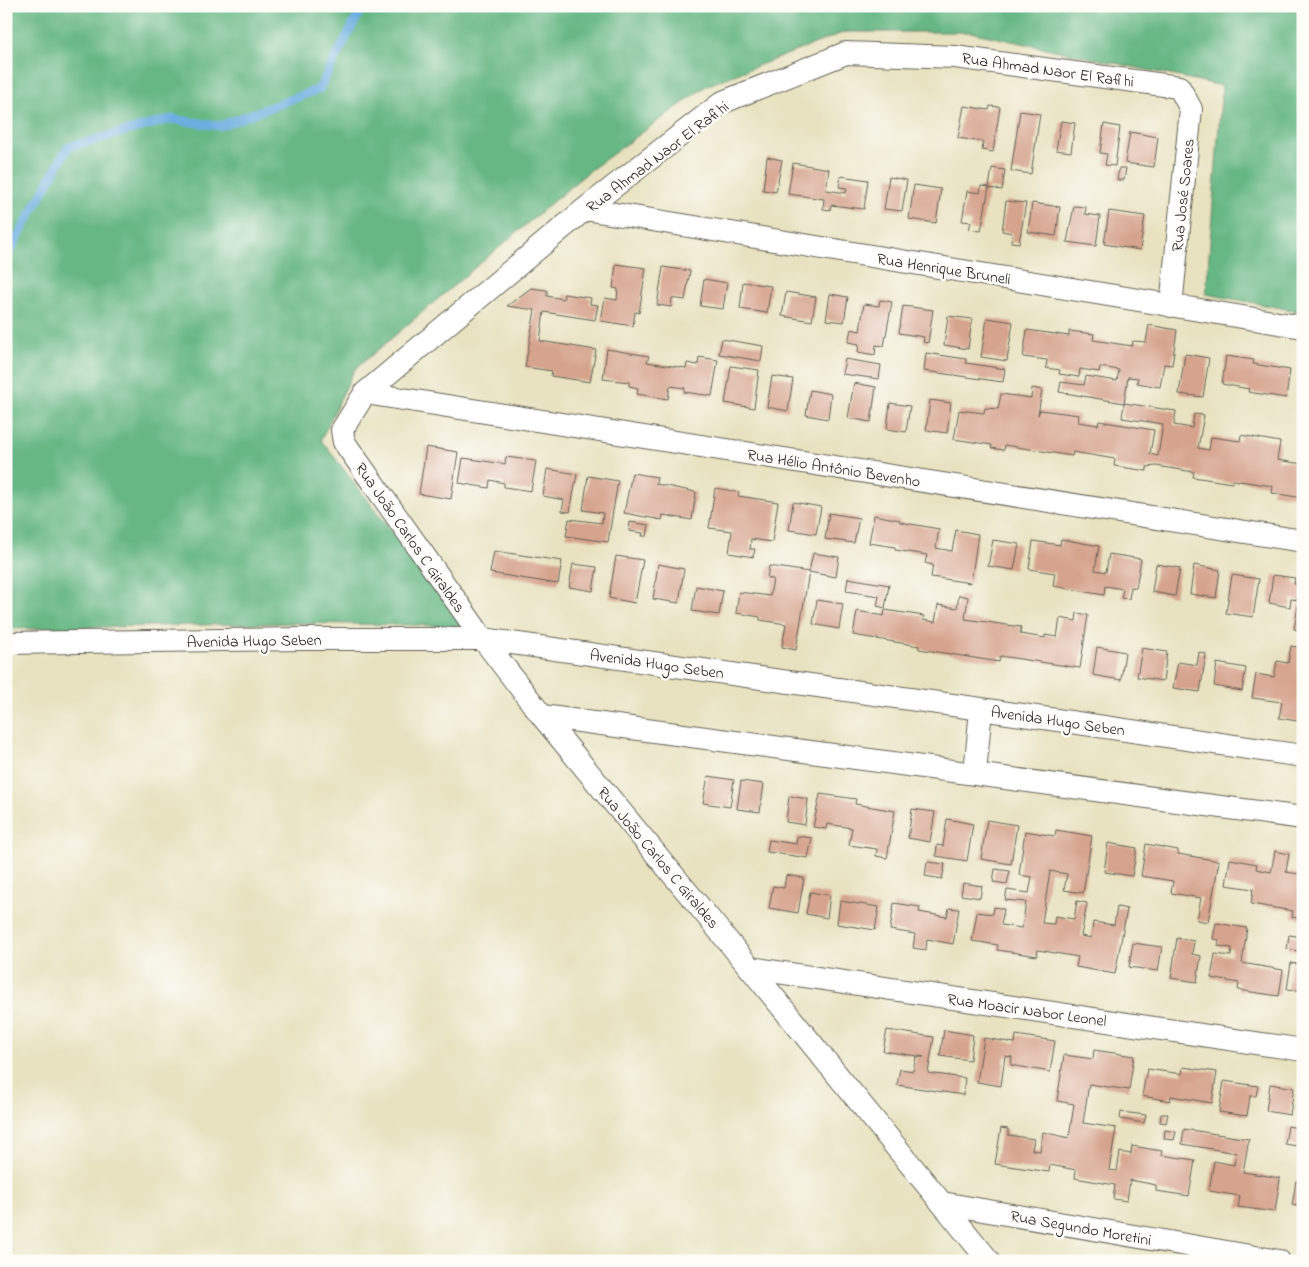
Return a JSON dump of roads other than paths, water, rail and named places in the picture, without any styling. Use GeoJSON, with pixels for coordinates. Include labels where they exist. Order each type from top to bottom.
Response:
{"type":"FeatureCollection","features":[{"type":"Feature","properties":{"kind":"street","name":"Rua Ahmad Naor El Rafihi"},"geometry":{"type":"LineString","coordinates":[[344,442],[342,430],[365,393],[585,209],[723,102],[846,53],[955,57],[1180,87]]}},
{"type":"Feature","properties":{"kind":"street","name":"Rua José Soares"},"geometry":{"type":"LineString","coordinates":[[1171,306],[1191,109],[1180,87]]}},
{"type":"Feature","properties":{"kind":"street","name":"Rua Henrique Bruneli"},"geometry":{"type":"LineString","coordinates":[[585,209],[1303,327]]}},
{"type":"Feature","properties":{"kind":"street","name":"Rua Hélio Antônio Bevenho"},"geometry":{"type":"LineString","coordinates":[[365,393],[1303,542]]}},
{"type":"Feature","properties":{"kind":"street","name":"Rua João Carlos C Giraldes"},"geometry":{"type":"LineString","coordinates":[[344,442],[483,639],[542,716],[989,1261]]}},
{"type":"Feature","properties":{"kind":"street","name":"Avenida Hugo Seben"},"geometry":{"type":"LineString","coordinates":[[6,643],[483,639],[981,708],[1303,756]]}},
{"type":"Feature","properties":{"kind":"street"},"geometry":{"type":"LineString","coordinates":[[975,773],[981,708]]}},
{"type":"Feature","properties":{"kind":"street"},"geometry":{"type":"LineString","coordinates":[[542,716],[1303,818]]}},
{"type":"Feature","properties":{"kind":"street","name":"Rua Moacir Nabor Leonel"},"geometry":{"type":"LineString","coordinates":[[750,968],[1303,1050]]}},
{"type":"Feature","properties":{"kind":"street","name":"Rua Segundo Moretini"},"geometry":{"type":"LineString","coordinates":[[942,1203],[1279,1261]]}},
{"type":"Feature","properties":{"kind":"waterway"},"geometry":{"type":"LineString","coordinates":[[6,258],[68,147],[171,119],[220,126],[319,89],[363,6]]}}]}
